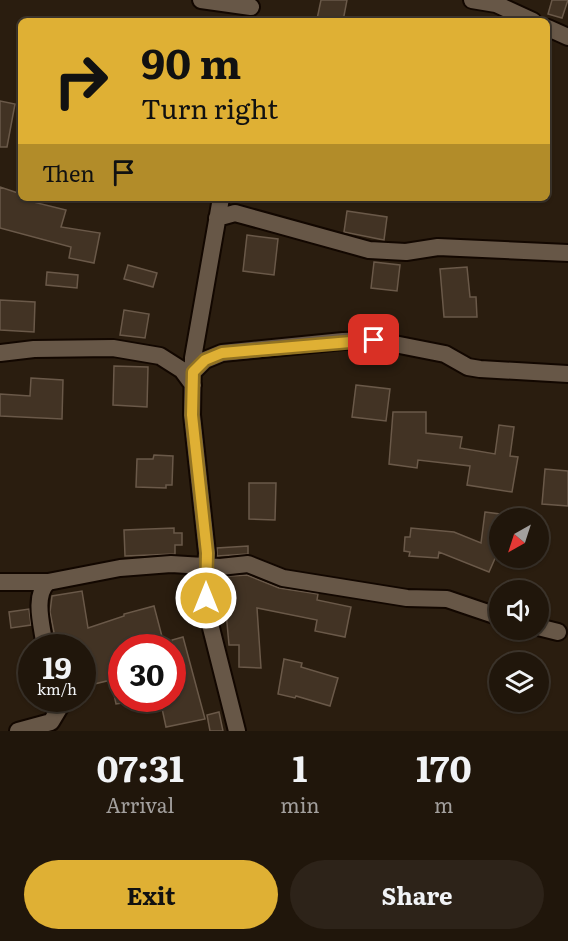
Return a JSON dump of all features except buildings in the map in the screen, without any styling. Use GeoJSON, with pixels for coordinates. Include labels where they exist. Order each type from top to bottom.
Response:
{"type":"FeatureCollection","features":[{"type":"Feature","properties":{"kind":"street"},"geometry":{"type":"LineString","coordinates":[[201,0],[251,9]]}},
{"type":"Feature","properties":{"kind":"street"},"geometry":{"type":"LineString","coordinates":[[472,0],[496,4],[526,18]]}},
{"type":"Feature","properties":{"kind":"street"},"geometry":{"type":"LineString","coordinates":[[550,29],[568,37]]}},
{"type":"Feature","properties":{"kind":"street"},"geometry":{"type":"LineString","coordinates":[[220,201],[193,379],[192,415],[206,566],[207,612],[237,731]]}},
{"type":"Feature","properties":{"kind":"street"},"geometry":{"type":"LineString","coordinates":[[217,218],[235,213],[369,250],[406,252],[438,247],[568,254]]}},
{"type":"Feature","properties":{"kind":"street"},"geometry":{"type":"LineString","coordinates":[[193,379],[205,360],[222,353],[374,340],[445,354],[468,367],[568,374]]}},
{"type":"Feature","properties":{"kind":"street"},"geometry":{"type":"LineString","coordinates":[[0,353],[34,349],[113,348],[160,356],[193,379]]}},
{"type":"Feature","properties":{"kind":"street"},"geometry":{"type":"LineString","coordinates":[[0,582],[48,582],[120,568],[171,564],[206,566],[248,564],[283,578],[407,598],[447,599],[489,612]]}},
{"type":"Feature","properties":{"kind":"street"},"geometry":{"type":"LineString","coordinates":[[43,634],[39,598],[42,588],[48,582]]}},
{"type":"Feature","properties":{"kind":"street"},"geometry":{"type":"LineString","coordinates":[[549,630],[558,632]]}},
{"type":"Feature","properties":{"kind":"street"},"geometry":{"type":"LineString","coordinates":[[18,731],[51,722],[57,712]]}},
{"type":"Feature","properties":{"kind":"route"},"geometry":{"type":"LineString","coordinates":[[206,598],[207,553],[192,415],[193,372],[205,360],[222,353],[245,349],[277,349],[343,341],[374,340]]}}]}
